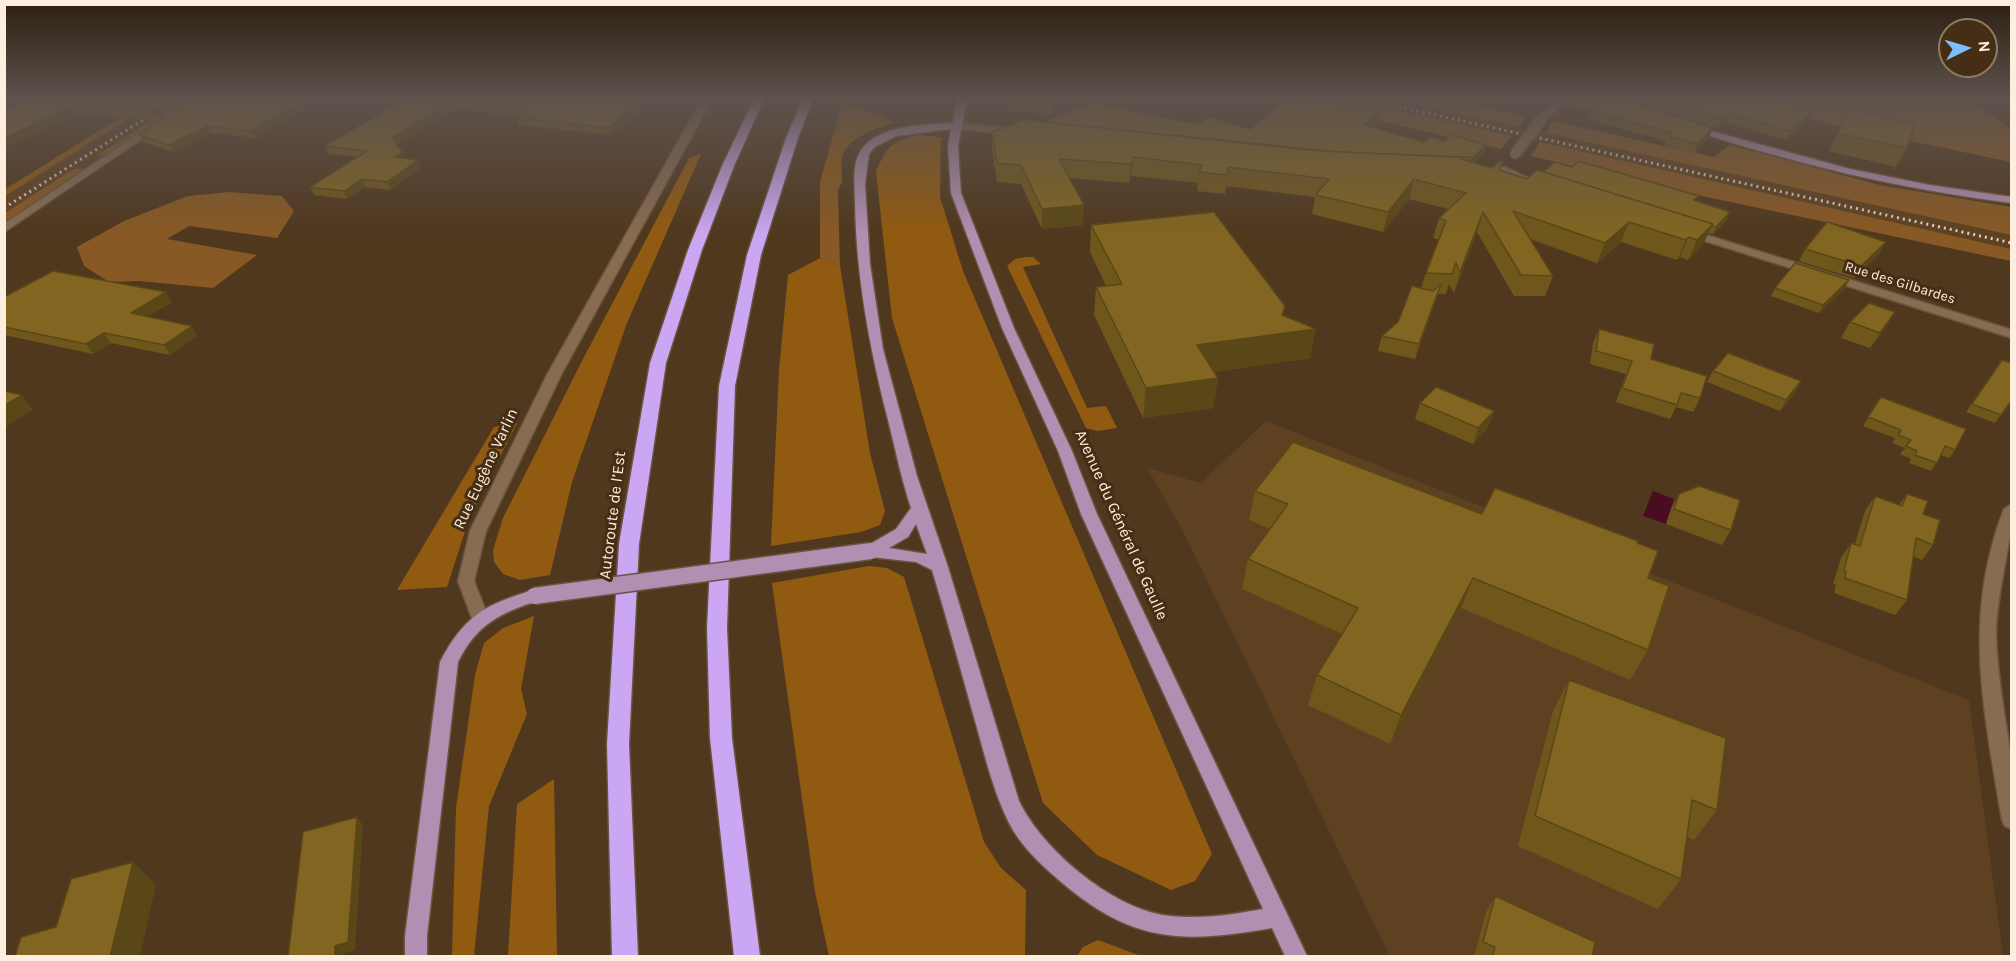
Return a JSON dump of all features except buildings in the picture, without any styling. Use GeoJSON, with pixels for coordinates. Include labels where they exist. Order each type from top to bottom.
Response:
{"type":"FeatureCollection","features":[{"type":"Feature","properties":{"kind":"highway","name":"Autoroute de l’Est"},"geometry":{"type":"LineString","coordinates":[[626,957],[618,744],[629,544],[658,363],[699,240],[738,144]]}},
{"type":"Feature","properties":{"kind":"highway"},"geometry":{"type":"LineString","coordinates":[[747,957],[722,738],[717,628],[727,386],[754,255],[790,144]]}},
{"type":"Feature","properties":{"kind":"main road"},"geometry":{"type":"LineString","coordinates":[[873,144],[865,151],[860,166],[862,228],[872,327],[919,509],[940,567],[1009,802],[1034,843],[1073,878],[1107,903],[1148,922],[1187,927],[1216,927],[1278,917]]}},
{"type":"Feature","properties":{"kind":"main road","name":"Avenue du Général de Gaulle"},"geometry":{"type":"LineString","coordinates":[[953,144],[956,193],[1008,328],[1065,451],[1089,514],[1296,957]]}},
{"type":"Feature","properties":{"kind":"main road"},"geometry":{"type":"LineString","coordinates":[[1743,144],[1908,185],[2012,200]]}},
{"type":"Feature","properties":{"kind":"main road"},"geometry":{"type":"LineString","coordinates":[[871,551],[902,533],[919,509]]}},
{"type":"Feature","properties":{"kind":"main road"},"geometry":{"type":"LineString","coordinates":[[416,957],[416,936],[449,662],[460,639],[480,619],[506,604],[534,596],[871,551],[919,557],[940,567]]}},
{"type":"Feature","properties":{"kind":"street"},"geometry":{"type":"LineString","coordinates":[[4,229],[129,144]]}},
{"type":"Feature","properties":{"kind":"street","name":"Rue Eugène Varlin"},"geometry":{"type":"LineString","coordinates":[[480,619],[466,581],[478,531],[554,375],[683,144]]}},
{"type":"Feature","properties":{"kind":"street"},"geometry":{"type":"LineString","coordinates":[[1505,170],[1523,144]]}},
{"type":"Feature","properties":{"kind":"street"},"geometry":{"type":"LineString","coordinates":[[1474,171],[1505,170],[1538,186]]}},
{"type":"Feature","properties":{"kind":"street","name":"Rue des Gilbardes"},"geometry":{"type":"LineString","coordinates":[[1680,230],[2012,334]]}},
{"type":"Feature","properties":{"kind":"street"},"geometry":{"type":"LineString","coordinates":[[2012,509],[2004,529],[2005,557],[1988,610],[1991,687],[2012,820]]}},
{"type":"Feature","properties":{"kind":"shaded area"},"geometry":{"type":"Polygon","coordinates":[[[78,144],[125,144],[5,225],[5,190],[78,144]]]}},
{"type":"Feature","properties":{"kind":"shaded area"},"geometry":{"type":"Polygon","coordinates":[[[78,144],[88,144],[5,196],[4,190],[78,144]]]}},
{"type":"Feature","properties":{"kind":"shaded area"},"geometry":{"type":"Polygon","coordinates":[[[115,144],[124,144],[109,154],[97,155],[115,144]]]}},
{"type":"Feature","properties":{"kind":"shaded area"},"geometry":{"type":"Polygon","coordinates":[[[831,144],[850,144],[842,157],[842,182],[820,182],[831,144]]]}},
{"type":"Feature","properties":{"kind":"shaded area"},"geometry":{"type":"Polygon","coordinates":[[[895,144],[941,144],[940,197],[963,271],[1212,854],[1195,881],[1171,890],[1097,855],[1043,803],[892,318],[876,172],[883,156],[895,144]]]}},
{"type":"Feature","properties":{"kind":"shaded area"},"geometry":{"type":"Polygon","coordinates":[[[1479,144],[1505,144],[1501,149],[1479,144]]]}},
{"type":"Feature","properties":{"kind":"shaded area"},"geometry":{"type":"Polygon","coordinates":[[[1539,144],[1548,144],[2011,249],[2011,261],[1697,195],[1531,156],[1539,144]]]}},
{"type":"Feature","properties":{"kind":"shaded area"},"geometry":{"type":"Polygon","coordinates":[[[1547,144],[1597,144],[2011,235],[2011,249],[1547,144]]]}},
{"type":"Feature","properties":{"kind":"shaded area"},"geometry":{"type":"Polygon","coordinates":[[[1595,144],[1655,144],[1714,157],[1730,145],[1880,185],[2011,207],[2011,235],[1595,144]]]}},
{"type":"Feature","properties":{"kind":"shaded area"},"geometry":{"type":"Polygon","coordinates":[[[1925,144],[2011,144],[2011,162],[1925,144]]]}},
{"type":"Feature","properties":{"kind":"shaded area"},"geometry":{"type":"Polygon","coordinates":[[[701,154],[627,323],[572,482],[550,575],[520,580],[503,574],[494,562],[493,550],[503,518],[583,359],[689,158],[701,154]]]}},
{"type":"Feature","properties":{"kind":"shaded area"},"geometry":{"type":"Polygon","coordinates":[[[90,168],[5,225],[5,213],[73,169],[90,168]]]}},
{"type":"Feature","properties":{"kind":"shaded area"},"geometry":{"type":"Polygon","coordinates":[[[820,182],[842,182],[838,190],[840,266],[820,258],[820,182]]]}},
{"type":"Feature","properties":{"kind":"shaded area"},"geometry":{"type":"Polygon","coordinates":[[[229,192],[282,196],[294,211],[277,238],[189,226],[167,239],[257,255],[213,288],[139,281],[109,282],[84,266],[77,247],[124,221],[188,196],[229,192]]]}},
{"type":"Feature","properties":{"kind":"shaded area"},"geometry":{"type":"Polygon","coordinates":[[[1033,257],[1041,264],[1023,267],[1087,408],[1106,406],[1117,428],[1098,431],[1086,428],[1007,266],[1015,259],[1033,257]]]}},
{"type":"Feature","properties":{"kind":"shaded area"},"geometry":{"type":"Polygon","coordinates":[[[820,258],[840,266],[870,453],[885,511],[880,525],[861,532],[771,546],[779,370],[788,275],[820,258]]]}},
{"type":"Feature","properties":{"kind":"shaded area"},"geometry":{"type":"Polygon","coordinates":[[[1266,421],[1969,700],[2003,956],[1390,956],[1182,529],[1147,468],[1201,483],[1266,421]]]}},
{"type":"Feature","properties":{"kind":"shaded area"},"geometry":{"type":"Polygon","coordinates":[[[517,423],[470,516],[447,587],[397,590],[494,427],[517,423]]]}},
{"type":"Feature","properties":{"kind":"shaded area"},"geometry":{"type":"Polygon","coordinates":[[[1653,491],[1674,499],[1666,524],[1643,516],[1653,491]]]}},
{"type":"Feature","properties":{"kind":"shaded area"},"geometry":{"type":"Polygon","coordinates":[[[869,566],[887,568],[904,577],[984,842],[1001,868],[1026,890],[1025,956],[829,956],[815,892],[772,583],[869,566]]]}},
{"type":"Feature","properties":{"kind":"shaded area"},"geometry":{"type":"Polygon","coordinates":[[[534,616],[521,689],[527,714],[489,806],[474,956],[452,956],[456,808],[475,675],[484,643],[503,628],[534,616]]]}},
{"type":"Feature","properties":{"kind":"shaded area"},"geometry":{"type":"Polygon","coordinates":[[[554,779],[557,956],[508,956],[517,804],[554,779]]]}},
{"type":"Feature","properties":{"kind":"shaded area"},"geometry":{"type":"Polygon","coordinates":[[[1098,940],[1141,956],[1077,956],[1083,947],[1098,940]]]}},
{"type":"Feature","properties":{"kind":"railway"},"geometry":{"type":"LineString","coordinates":[[4,208],[105,144]]}},
{"type":"Feature","properties":{"kind":"railway"},"geometry":{"type":"LineString","coordinates":[[1566,144],[2012,243]]}}]}
